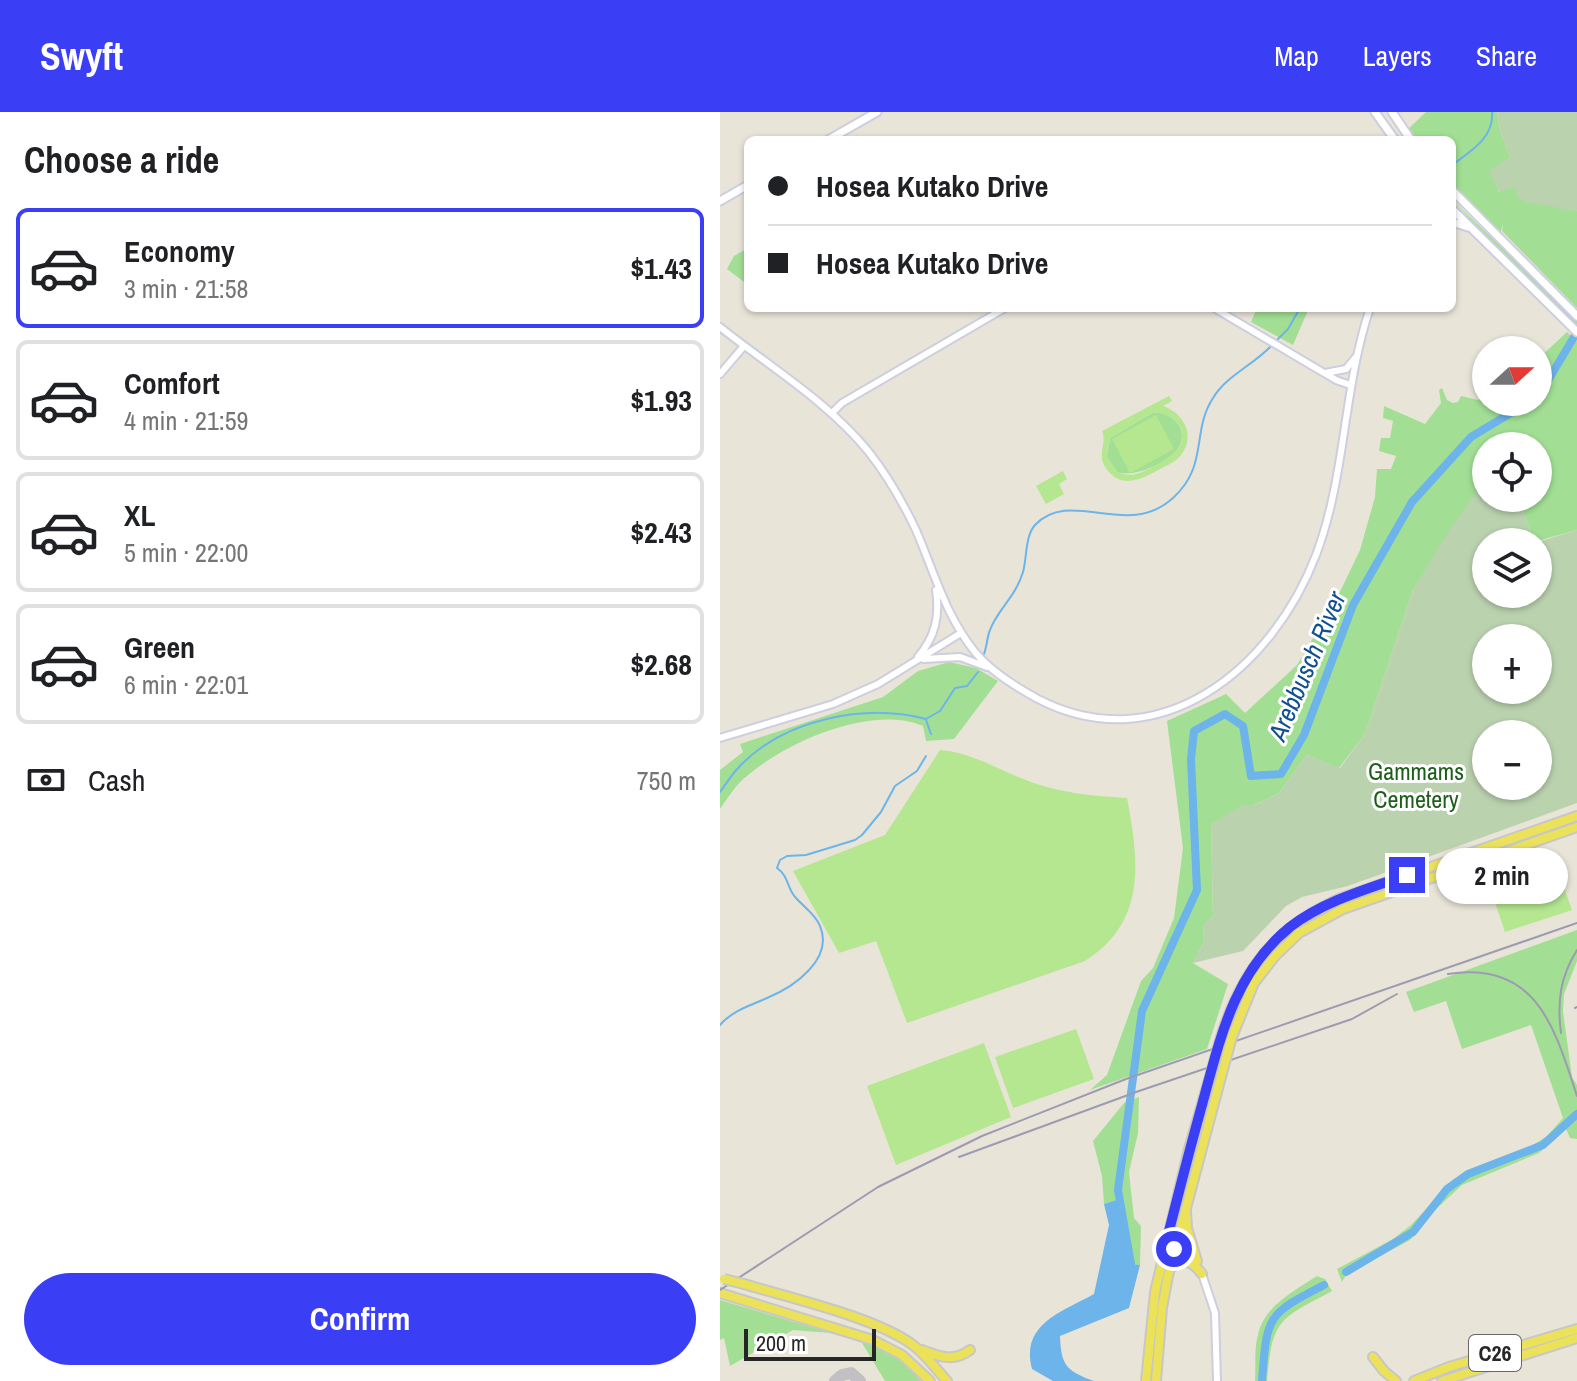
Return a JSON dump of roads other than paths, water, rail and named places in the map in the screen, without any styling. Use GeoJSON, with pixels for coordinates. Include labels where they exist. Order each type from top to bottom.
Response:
{"type":"FeatureCollection","features":[{"type":"Feature","properties":{"kind":"main road"},"geometry":{"type":"LineString","coordinates":[[835,136],[877,112]]}},
{"type":"Feature","properties":{"kind":"main road"},"geometry":{"type":"LineString","coordinates":[[1375,112],[1392,136]]}},
{"type":"Feature","properties":{"kind":"main road"},"geometry":{"type":"LineString","coordinates":[[1392,112],[1408,136]]}},
{"type":"Feature","properties":{"kind":"main road"},"geometry":{"type":"LineString","coordinates":[[720,201],[744,187]]}},
{"type":"Feature","properties":{"kind":"main road"},"geometry":{"type":"LineString","coordinates":[[1456,196],[1575,314]]}},
{"type":"Feature","properties":{"kind":"main road"},"geometry":{"type":"LineString","coordinates":[[1456,213],[1577,332]]}},
{"type":"Feature","properties":{"kind":"main road"},"geometry":{"type":"LineString","coordinates":[[1456,223],[1470,227]]}},
{"type":"Feature","properties":{"kind":"main road"},"geometry":{"type":"LineString","coordinates":[[1146,1381],[1154,1301],[1209,1080],[1231,1007],[1251,969],[1278,938],[1306,916],[1339,899],[1577,816]]}},
{"type":"Feature","properties":{"kind":"main road"},"geometry":{"type":"LineString","coordinates":[[1156,1381],[1169,1248],[1186,1203],[1232,1037],[1242,1006],[1254,983],[1275,956],[1299,933],[1343,909],[1577,827]]}},
{"type":"Feature","properties":{"kind":"main road"},"geometry":{"type":"LineString","coordinates":[[1186,1203],[1187,1228],[1197,1261]]}},
{"type":"Feature","properties":{"kind":"main road"},"geometry":{"type":"LineString","coordinates":[[1169,1269],[1183,1260],[1193,1263],[1202,1274]]}},
{"type":"Feature","properties":{"kind":"main road"},"geometry":{"type":"LineString","coordinates":[[722,1278],[865,1322],[902,1338],[917,1349],[947,1381]]}},
{"type":"Feature","properties":{"kind":"main road"},"geometry":{"type":"LineString","coordinates":[[724,1294],[873,1340],[902,1355],[930,1381]]}},
{"type":"Feature","properties":{"kind":"main road","name":"C26"},"geometry":{"type":"LineString","coordinates":[[1414,1381],[1448,1365],[1577,1329]]}},
{"type":"Feature","properties":{"kind":"main road","name":"C26"},"geometry":{"type":"LineString","coordinates":[[1442,1381],[1577,1338]]}},
{"type":"Feature","properties":{"kind":"main road"},"geometry":{"type":"LineString","coordinates":[[917,1349],[939,1357],[956,1358],[970,1350]]}},
{"type":"Feature","properties":{"kind":"main road"},"geometry":{"type":"LineString","coordinates":[[1373,1357],[1396,1381]]}},
{"type":"Feature","properties":{"kind":"main road"},"geometry":{"type":"LineString","coordinates":[[1448,1365],[1453,1371],[1464,1372]]}},
{"type":"Feature","properties":{"kind":"street"},"geometry":{"type":"LineString","coordinates":[[823,406],[842,403],[998,312]]}},
{"type":"Feature","properties":{"kind":"street"},"geometry":{"type":"LineString","coordinates":[[1221,312],[1336,380],[1345,388],[1347,399]]}},
{"type":"Feature","properties":{"kind":"street"},"geometry":{"type":"LineString","coordinates":[[920,659],[960,657],[992,669],[1052,706],[1083,717],[1113,720],[1128,720],[1175,708],[1231,678],[1258,651],[1286,613],[1316,556],[1334,489],[1347,399],[1369,312]]}},
{"type":"Feature","properties":{"kind":"street"},"geometry":{"type":"LineString","coordinates":[[720,327],[832,413],[868,452],[893,486],[960,631],[992,669]]}},
{"type":"Feature","properties":{"kind":"street"},"geometry":{"type":"LineString","coordinates":[[720,374],[744,346]]}},
{"type":"Feature","properties":{"kind":"street"},"geometry":{"type":"LineString","coordinates":[[1325,373],[1346,369],[1358,352]]}},
{"type":"Feature","properties":{"kind":"street"},"geometry":{"type":"LineString","coordinates":[[1336,380],[1350,385]]}},
{"type":"Feature","properties":{"kind":"street"},"geometry":{"type":"LineString","coordinates":[[832,413],[842,403]]}},
{"type":"Feature","properties":{"kind":"street"},"geometry":{"type":"LineString","coordinates":[[842,403],[839,411],[843,424]]}},
{"type":"Feature","properties":{"kind":"street"},"geometry":{"type":"LineString","coordinates":[[912,663],[929,643],[935,628],[938,616],[935,581]]}},
{"type":"Feature","properties":{"kind":"street"},"geometry":{"type":"LineString","coordinates":[[912,663],[960,631]]}},
{"type":"Feature","properties":{"kind":"street"},"geometry":{"type":"LineString","coordinates":[[720,738],[833,704],[878,684],[960,631]]}},
{"type":"Feature","properties":{"kind":"street"},"geometry":{"type":"LineString","coordinates":[[1169,1248],[1186,1252],[1197,1261],[1202,1274],[1215,1313],[1217,1381]]}},
{"type":"Feature","properties":{"kind":"water"},"geometry":{"type":"Polygon","coordinates":[[[1120,1199],[1131,1264],[1140,1265],[1129,1308],[1060,1336],[1067,1366],[1094,1381],[1053,1381],[1032,1369],[1032,1341],[1046,1321],[1094,1294],[1109,1225],[1104,1204],[1120,1199]]]}},
{"type":"Feature","properties":{"kind":"waterway"},"geometry":{"type":"LineString","coordinates":[[1456,162],[1485,137],[1492,121],[1492,112]]}},
{"type":"Feature","properties":{"kind":"waterway"},"geometry":{"type":"LineString","coordinates":[[1276,341],[1288,329],[1298,312]]}},
{"type":"Feature","properties":{"kind":"waterway","name":"Arebbusch River"},"geometry":{"type":"LineString","coordinates":[[1552,374],[1577,332]]}},
{"type":"Feature","properties":{"kind":"waterway"},"geometry":{"type":"LineString","coordinates":[[984,654],[993,623],[1020,581],[1029,535],[1035,525],[1049,515],[1065,511],[1137,515],[1155,510],[1173,498],[1184,486],[1196,461],[1206,411],[1213,398],[1226,383],[1272,345]]}},
{"type":"Feature","properties":{"kind":"waterway","name":"Arebbusch River"},"geometry":{"type":"LineString","coordinates":[[1129,1269],[1131,1264],[1118,1190],[1142,1011],[1197,890],[1191,759],[1194,731],[1225,714],[1243,726],[1251,776],[1281,774],[1304,735],[1353,605],[1412,502],[1471,437],[1506,416]]}},
{"type":"Feature","properties":{"kind":"waterway"},"geometry":{"type":"LineString","coordinates":[[720,792],[757,750],[802,726],[852,714],[902,714],[926,719],[940,711],[955,688],[967,686],[978,672]]}},
{"type":"Feature","properties":{"kind":"waterway"},"geometry":{"type":"LineString","coordinates":[[926,720],[931,734]]}},
{"type":"Feature","properties":{"kind":"waterway"},"geometry":{"type":"LineString","coordinates":[[720,1025],[736,1012],[789,987],[809,970],[821,950],[823,938],[820,926],[793,894],[777,868],[780,860],[855,840],[881,812],[895,786],[917,771],[926,756]]}},
{"type":"Feature","properties":{"kind":"waterway"},"geometry":{"type":"LineString","coordinates":[[1346,1272],[1413,1232],[1447,1189],[1468,1174],[1543,1145],[1577,1114]]}},
{"type":"Feature","properties":{"kind":"waterway"},"geometry":{"type":"LineString","coordinates":[[1262,1381],[1266,1343],[1273,1320],[1280,1311],[1324,1285]]}},
{"type":"Feature","properties":{"kind":"railway"},"geometry":{"type":"LineString","coordinates":[[720,1290],[878,1187],[982,1136],[1126,1079],[1577,923]]}},
{"type":"Feature","properties":{"kind":"railway"},"geometry":{"type":"LineString","coordinates":[[1561,1033],[1561,990],[1577,950]]}},
{"type":"Feature","properties":{"kind":"railway"},"geometry":{"type":"LineString","coordinates":[[1448,974],[1478,972],[1503,978],[1522,989],[1538,1005],[1550,1024],[1577,1096]]}},
{"type":"Feature","properties":{"kind":"railway"},"geometry":{"type":"LineString","coordinates":[[959,1157],[1139,1091],[1352,1019],[1397,994]]}},
{"type":"Feature","properties":{"kind":"park label","name":"Gammams Cemetery"},"geometry":{"type":"Point","coordinates":[1416,786]}}]}
